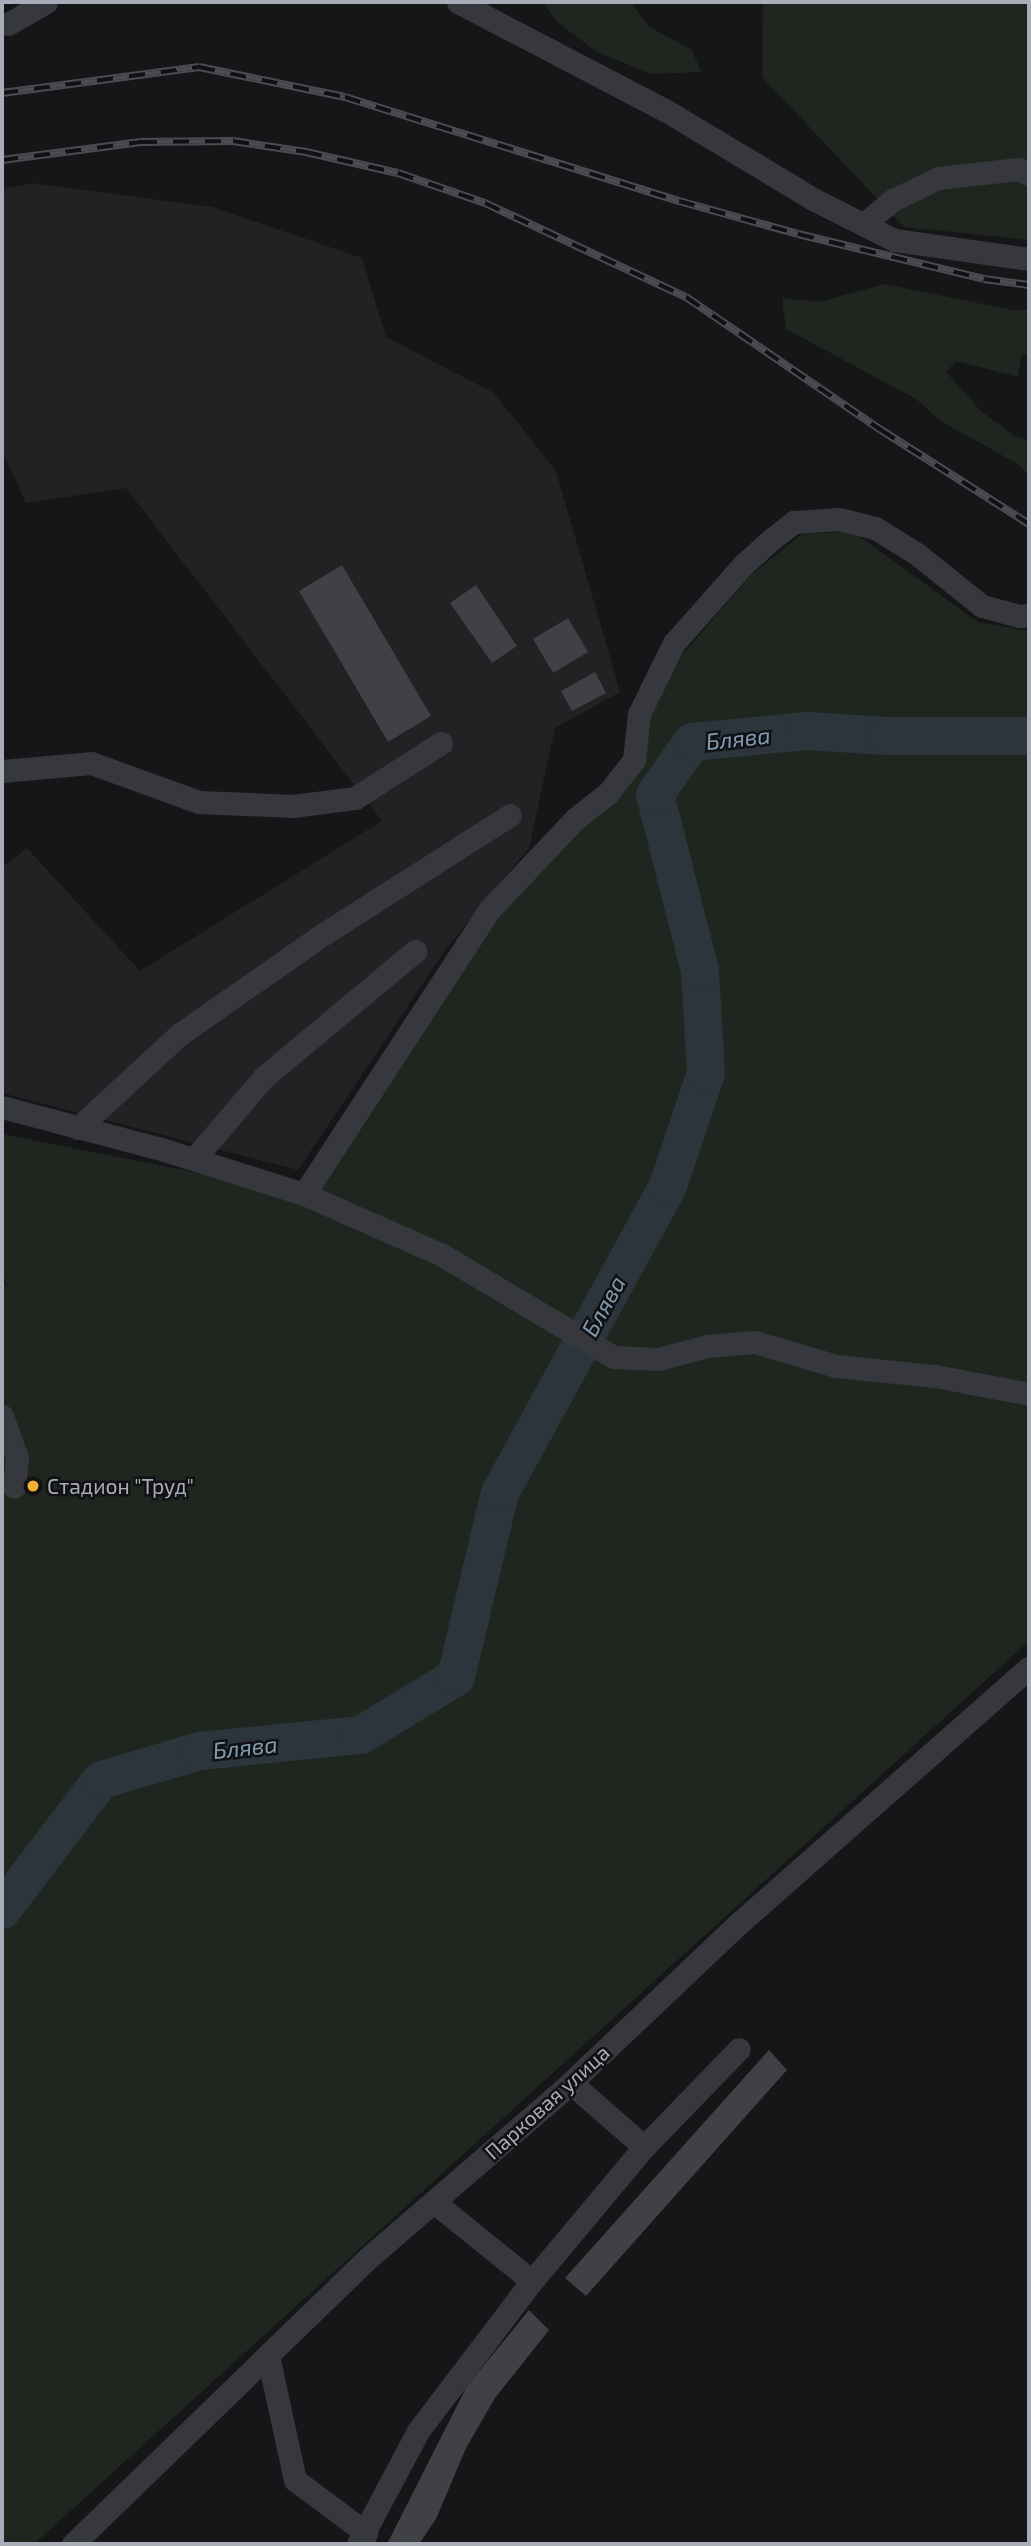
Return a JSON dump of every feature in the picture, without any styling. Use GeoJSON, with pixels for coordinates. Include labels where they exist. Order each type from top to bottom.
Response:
{"type":"FeatureCollection","features":[{"type":"Feature","properties":{"kind":"street"},"geometry":{"type":"LineString","coordinates":[[9,24],[46,2]]}},
{"type":"Feature","properties":{"kind":"street"},"geometry":{"type":"LineString","coordinates":[[458,2],[665,110],[813,199],[894,240],[1029,259]]}},
{"type":"Feature","properties":{"kind":"street"},"geometry":{"type":"LineString","coordinates":[[864,224],[894,200],[938,178],[1018,169],[1029,174]]}},
{"type":"Feature","properties":{"kind":"street"},"geometry":{"type":"LineString","coordinates":[[304,1194],[490,909],[575,820],[608,793],[634,760],[639,714],[674,643],[744,564],[772,539],[794,522],[839,519],[875,528],[917,554],[982,606],[1020,616],[1029,615]]}},
{"type":"Feature","properties":{"kind":"street"},"geometry":{"type":"LineString","coordinates":[[2,771],[91,762],[199,802],[293,806],[355,798],[441,743]]}},
{"type":"Feature","properties":{"kind":"street"},"geometry":{"type":"LineString","coordinates":[[78,1128],[180,1034],[325,933],[510,815]]}},
{"type":"Feature","properties":{"kind":"street"},"geometry":{"type":"LineString","coordinates":[[194,1159],[264,1077],[415,951]]}},
{"type":"Feature","properties":{"kind":"street"},"geometry":{"type":"LineString","coordinates":[[2,1107],[194,1159],[304,1194],[442,1255],[614,1357],[658,1360],[708,1346],[755,1342],[836,1366],[935,1376],[1029,1394]]}},
{"type":"Feature","properties":{"kind":"street"},"geometry":{"type":"LineString","coordinates":[[2,1416],[17,1458],[14,1487]]}},
{"type":"Feature","properties":{"kind":"street","name":"Парковая улица"},"geometry":{"type":"LineString","coordinates":[[73,2544],[367,2259],[571,2083],[737,1925],[1029,1668]]}},
{"type":"Feature","properties":{"kind":"street"},"geometry":{"type":"LineString","coordinates":[[268,2356],[295,2480],[362,2539],[418,2431],[532,2281],[644,2147],[739,2049]]}},
{"type":"Feature","properties":{"kind":"street"},"geometry":{"type":"LineString","coordinates":[[571,2083],[644,2147]]}},
{"type":"Feature","properties":{"kind":"street"},"geometry":{"type":"LineString","coordinates":[[434,2202],[532,2281]]}},
{"type":"Feature","properties":{"kind":"shaded area"},"geometry":{"type":"Polygon","coordinates":[[[542,2],[630,2],[650,27],[692,50],[701,72],[652,74],[597,52],[557,22],[542,2]]]}},
{"type":"Feature","properties":{"kind":"shaded area"},"geometry":{"type":"Polygon","coordinates":[[[763,2],[1029,2],[1029,240],[904,227],[762,77],[763,2]]]}},
{"type":"Feature","properties":{"kind":"shaded area"},"geometry":{"type":"Polygon","coordinates":[[[32,183],[212,207],[362,258],[386,337],[494,393],[556,471],[620,692],[555,728],[529,848],[446,949],[298,1170],[2,1093],[2,867],[27,848],[140,971],[382,821],[126,488],[26,503],[2,450],[2,189],[32,183]]]}},
{"type":"Feature","properties":{"kind":"shaded area"},"geometry":{"type":"Polygon","coordinates":[[[884,284],[1012,310],[1029,310],[1029,354],[1021,355],[1018,377],[956,361],[946,372],[981,411],[1014,436],[1029,440],[1029,476],[1021,466],[939,420],[916,399],[786,329],[782,298],[819,302],[884,284]]]}},
{"type":"Feature","properties":{"kind":"shaded area"},"geometry":{"type":"Polygon","coordinates":[[[852,531],[978,622],[1029,631],[1029,1641],[34,2544],[2,2544],[2,1281],[9,1288],[2,1275],[2,1134],[304,1194],[490,909],[640,767],[646,722],[683,654],[752,574],[802,534],[852,531]]]}},
{"type":"Feature","properties":{"kind":"building"},"geometry":{"type":"Polygon","coordinates":[[[342,565],[431,716],[388,742],[299,591],[342,565]]]}},
{"type":"Feature","properties":{"kind":"building"},"geometry":{"type":"Polygon","coordinates":[[[476,585],[517,646],[492,663],[450,603],[476,585]]]}},
{"type":"Feature","properties":{"kind":"building"},"geometry":{"type":"Polygon","coordinates":[[[568,618],[588,652],[553,673],[533,639],[568,618]]]}},
{"type":"Feature","properties":{"kind":"building"},"geometry":{"type":"Polygon","coordinates":[[[595,672],[606,693],[572,711],[561,691],[595,672]]]}},
{"type":"Feature","properties":{"kind":"building"},"geometry":{"type":"Polygon","coordinates":[[[769,2050],[787,2070],[586,2296],[565,2278],[769,2050]]]}},
{"type":"Feature","properties":{"kind":"building"},"geometry":{"type":"Polygon","coordinates":[[[529,2310],[549,2330],[495,2398],[466,2448],[436,2519],[419,2544],[387,2544],[467,2386],[529,2310]]]}},
{"type":"Feature","properties":{"kind":"waterway","name":"Блява"},"geometry":{"type":"LineString","coordinates":[[2,1910],[101,1780],[200,1751],[361,1735],[456,1677],[500,1493],[668,1186],[706,1073],[700,971],[655,795],[692,742],[807,731],[887,736],[1029,736]]}},
{"type":"Feature","properties":{"kind":"railway"},"geometry":{"type":"LineString","coordinates":[[2,93],[199,67],[345,97],[679,201],[798,234],[984,279],[1029,285]]}},
{"type":"Feature","properties":{"kind":"railway"},"geometry":{"type":"LineString","coordinates":[[2,160],[141,142],[233,141],[306,152],[398,173],[485,203],[686,297],[881,430],[1029,524]]}},
{"type":"Feature","properties":{"kind":"place","name":"Стадион \"Труд\""},"geometry":{"type":"Point","coordinates":[33,1486]}}]}
